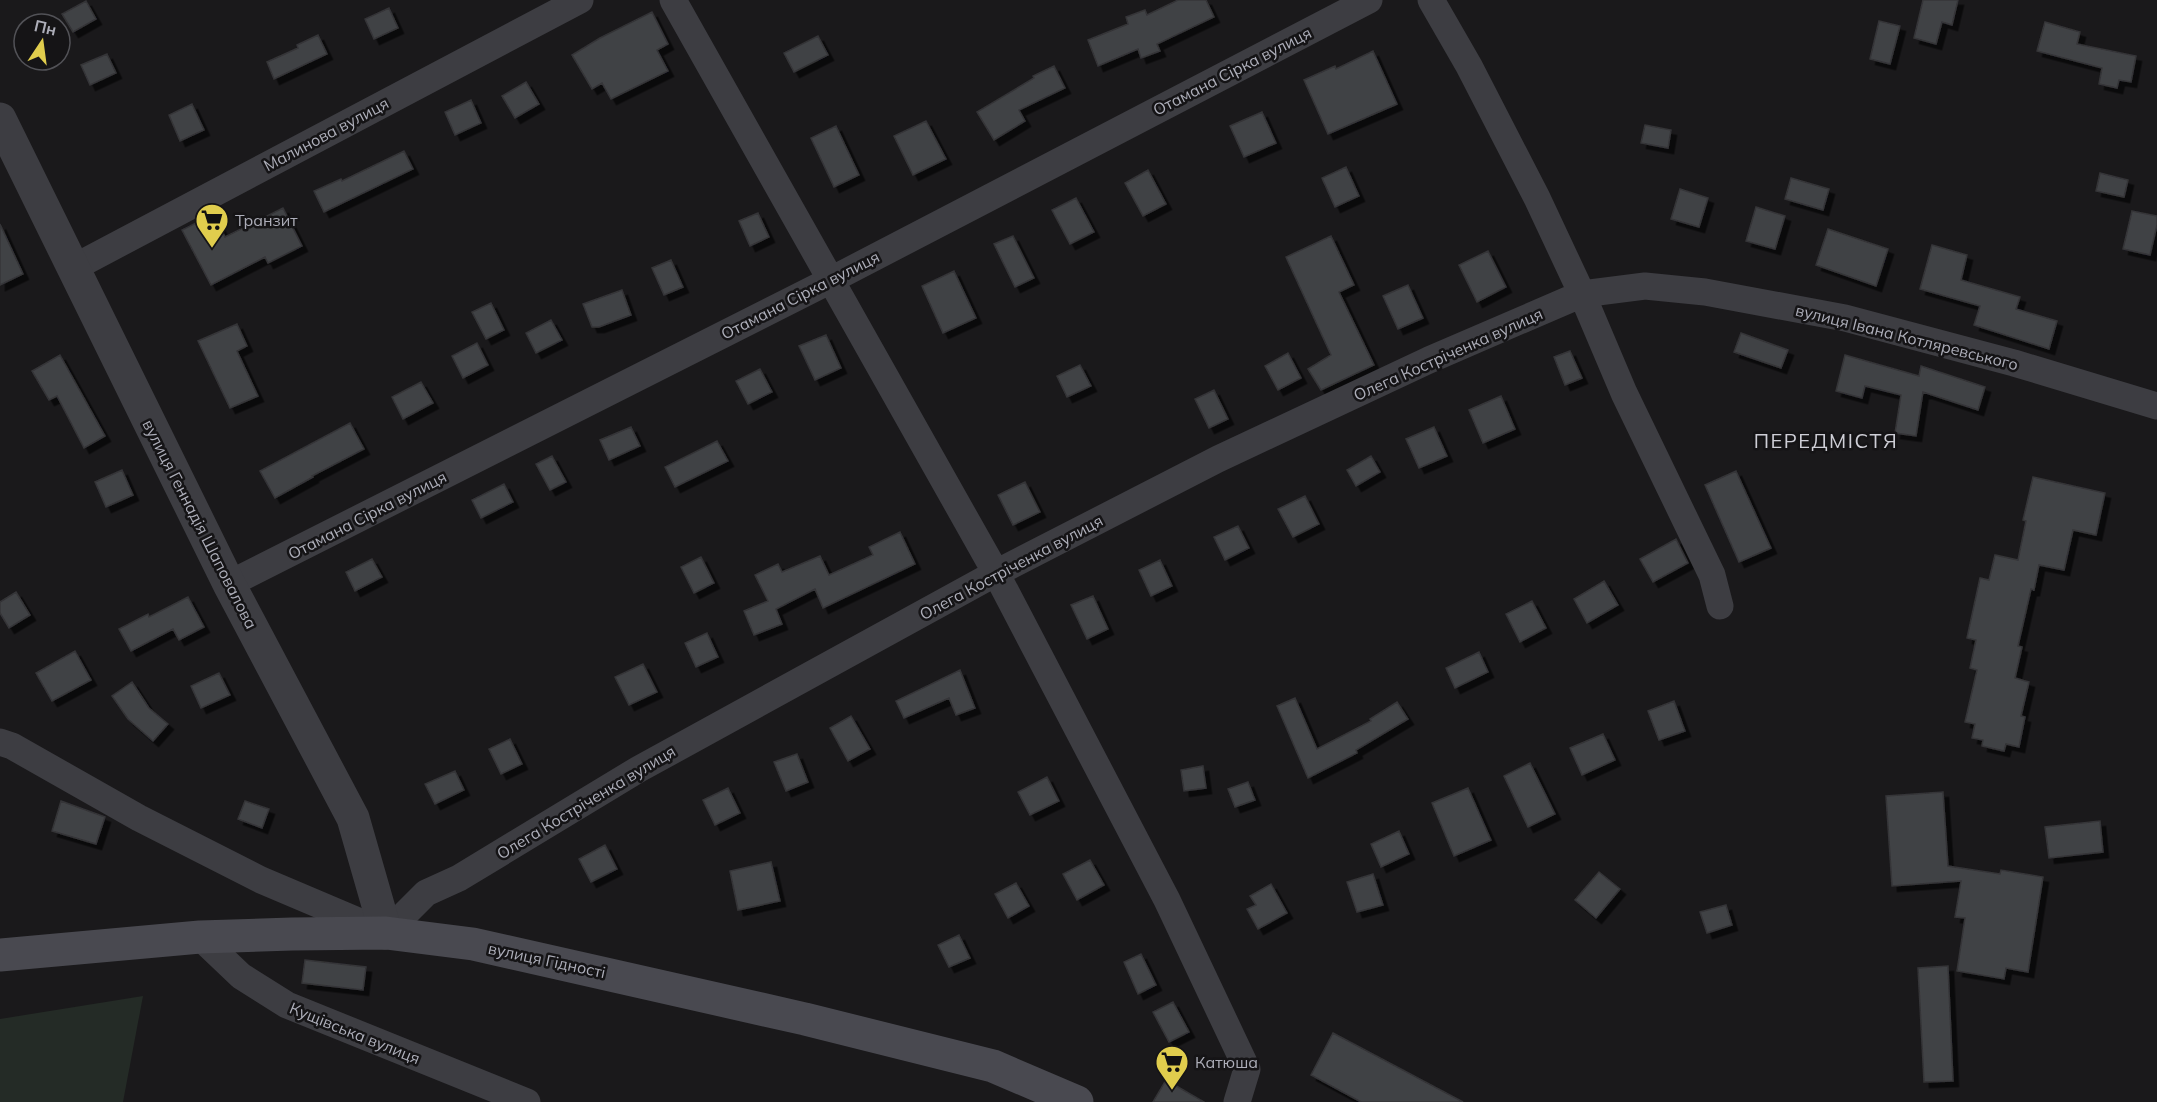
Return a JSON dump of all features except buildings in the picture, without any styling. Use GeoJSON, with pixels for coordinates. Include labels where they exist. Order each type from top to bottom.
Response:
{"type":"FeatureCollection","features":[{"type":"Feature","properties":{"kind":"main road","name":"вулиця Гідності"},"geometry":{"type":"LineString","coordinates":[[0,955],[200,937],[386,933],[472,944],[805,1019],[993,1066],[1077,1102]]}},
{"type":"Feature","properties":{"kind":"street","name":"Малинова вулиця"},"geometry":{"type":"LineString","coordinates":[[73,268],[580,0]]}},
{"type":"Feature","properties":{"kind":"street"},"geometry":{"type":"LineString","coordinates":[[673,0],[996,573],[1167,900],[1247,1070],[1237,1102]]}},
{"type":"Feature","properties":{"kind":"street","name":"Отамана Сірка вулиця"},"geometry":{"type":"LineString","coordinates":[[229,584],[831,280],[1369,0]]}},
{"type":"Feature","properties":{"kind":"street"},"geometry":{"type":"LineString","coordinates":[[1431,0],[1474,76],[1537,198],[1582,294],[1624,393],[1712,575],[1720,606]]}},
{"type":"Feature","properties":{"kind":"street","name":"вулиця Геннадія Шаповалова"},"geometry":{"type":"LineString","coordinates":[[0,118],[229,584],[353,818],[386,933]]}},
{"type":"Feature","properties":{"kind":"street","name":"вулиця Івана Котляревського"},"geometry":{"type":"LineString","coordinates":[[1582,294],[1645,286],[1705,292],[1845,318],[2014,363],[2157,406]]}},
{"type":"Feature","properties":{"kind":"street","name":"Олега Костріченка вулиця"},"geometry":{"type":"LineString","coordinates":[[386,933],[426,893],[459,878],[639,769],[996,573],[1218,459],[1429,360],[1582,294]]}},
{"type":"Feature","properties":{"kind":"street"},"geometry":{"type":"LineString","coordinates":[[4,739],[140,818],[261,880],[386,933]]}},
{"type":"Feature","properties":{"kind":"street","name":"Кущівська вулиця"},"geometry":{"type":"LineString","coordinates":[[200,937],[241,976],[287,1005],[527,1102]]}},
{"type":"Feature","properties":{"kind":"shaded area"},"geometry":{"type":"Polygon","coordinates":[[[143,996],[123,1102],[0,1102],[0,1019],[143,996]]]}},
{"type":"Feature","properties":{"kind":"place","name":"Транзит"},"geometry":{"type":"Point","coordinates":[212,249]}},
{"type":"Feature","properties":{"kind":"place","name":"Катюша"},"geometry":{"type":"Point","coordinates":[1172,1091]}},
{"type":"Feature","properties":{"kind":"district","name":"ПЕРЕДМІСТЯ"},"geometry":{"type":"Point","coordinates":[1826,440]}}]}
